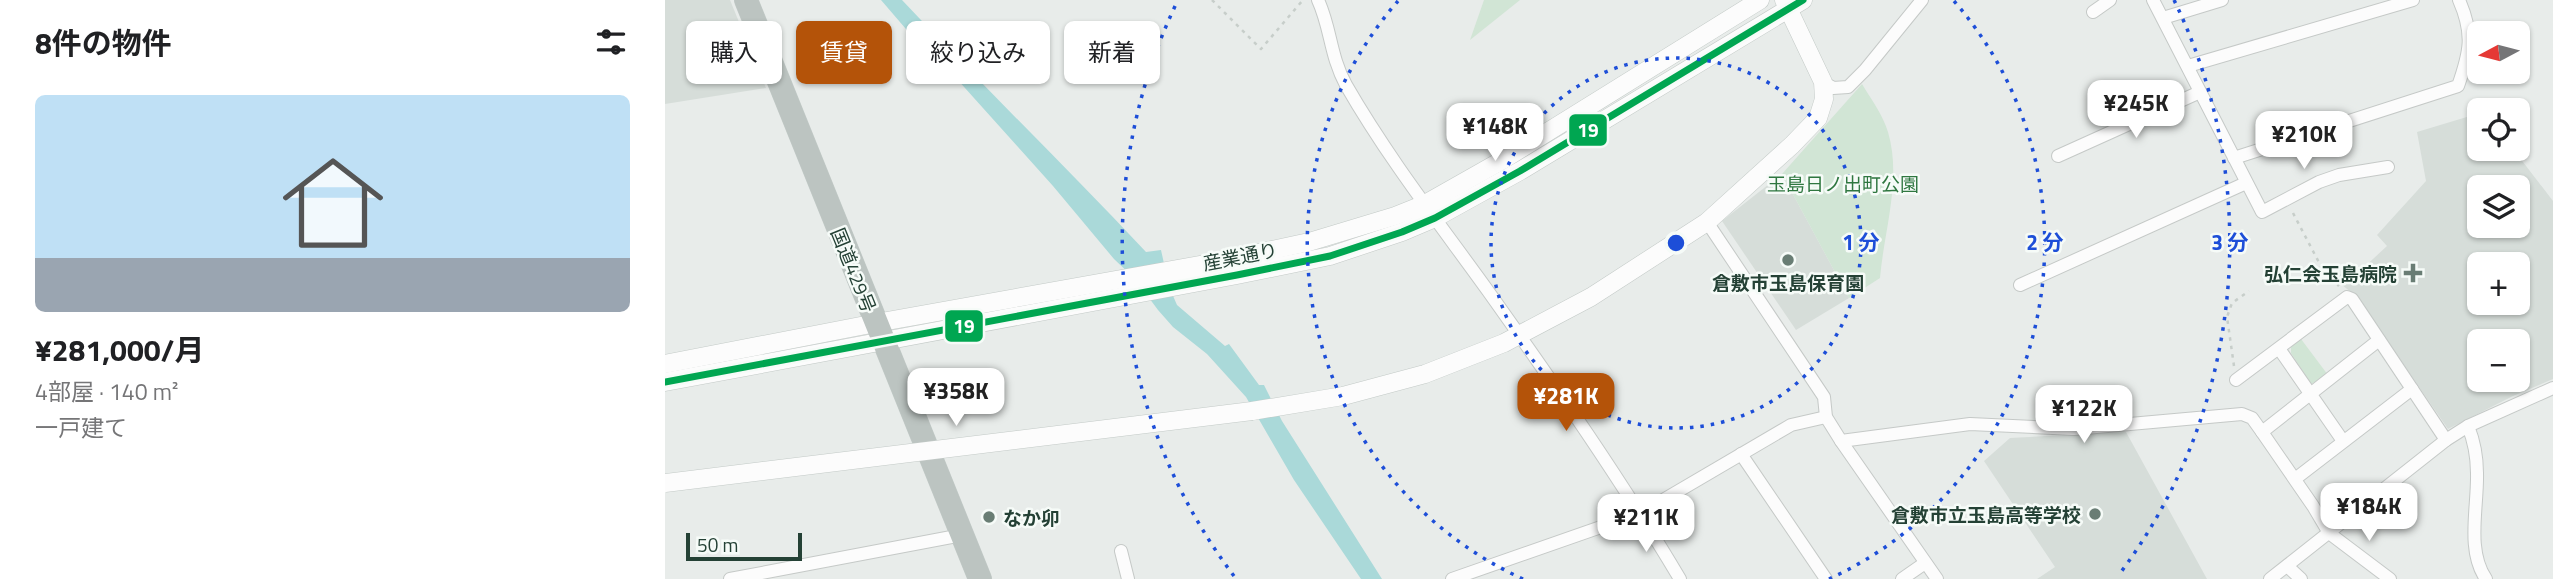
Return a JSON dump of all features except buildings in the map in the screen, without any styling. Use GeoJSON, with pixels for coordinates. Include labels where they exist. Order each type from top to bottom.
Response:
{"type":"FeatureCollection","features":[{"type":"Feature","properties":{"kind":"highway","name":"国道429号"},"geometry":{"type":"LineString","coordinates":[[745,0],[980,579]]}},
{"type":"Feature","properties":{"kind":"street"},"geometry":{"type":"LineString","coordinates":[[1318,0],[1325,15],[1331,49],[1345,82],[1400,174],[1430,211],[1519,335],[1641,513],[1680,579]]}},
{"type":"Feature","properties":{"kind":"street","name":"産業通り"},"geometry":{"type":"LineString","coordinates":[[665,382],[879,331],[1132,276],[1217,262],[1309,242],[1395,216],[1430,211],[1500,161],[1760,0]]}},
{"type":"Feature","properties":{"kind":"street"},"geometry":{"type":"LineString","coordinates":[[1823,82],[1833,88],[1848,87],[1865,71],[1922,0]]}},
{"type":"Feature","properties":{"kind":"street"},"geometry":{"type":"LineString","coordinates":[[2093,12],[2111,0]]}},
{"type":"Feature","properties":{"kind":"street"},"geometry":{"type":"LineString","coordinates":[[2153,0],[2262,212],[2319,182],[2339,175],[2388,167]]}},
{"type":"Feature","properties":{"kind":"street"},"geometry":{"type":"LineString","coordinates":[[2164,18],[2222,0]]}},
{"type":"Feature","properties":{"kind":"street"},"geometry":{"type":"LineString","coordinates":[[2188,66],[2413,0]]}},
{"type":"Feature","properties":{"kind":"street"},"geometry":{"type":"LineString","coordinates":[[2234,158],[2458,86],[2467,60],[2470,38],[2468,23],[2459,0]]}},
{"type":"Feature","properties":{"kind":"street","name":"産業通り"},"geometry":{"type":"LineString","coordinates":[[665,364],[1169,288],[1330,256],[1520,171],[1792,3]]}},
{"type":"Feature","properties":{"kind":"street"},"geometry":{"type":"LineString","coordinates":[[665,483],[1251,411],[1343,396],[1425,373],[1504,343],[1591,297],[1707,222],[1818,118],[1824,99],[1823,82],[1792,3]]}},
{"type":"Feature","properties":{"kind":"street"},"geometry":{"type":"LineString","coordinates":[[2058,156],[2200,92]]}},
{"type":"Feature","properties":{"kind":"street"},"geometry":{"type":"LineString","coordinates":[[2020,285],[2246,183]]}},
{"type":"Feature","properties":{"kind":"street"},"geometry":{"type":"LineString","coordinates":[[1707,222],[1824,397],[1826,417],[1841,441],[1937,579]]}},
{"type":"Feature","properties":{"kind":"street"},"geometry":{"type":"LineString","coordinates":[[2236,380],[2280,350],[2347,297],[2352,299],[2446,440]]}},
{"type":"Feature","properties":{"kind":"street"},"geometry":{"type":"LineString","coordinates":[[2262,432],[2379,340]]}},
{"type":"Feature","properties":{"kind":"street"},"geometry":{"type":"LineString","coordinates":[[2280,350],[2343,441]]}},
{"type":"Feature","properties":{"kind":"street"},"geometry":{"type":"LineString","coordinates":[[2270,579],[2446,440],[2468,426],[2553,387]]}},
{"type":"Feature","properties":{"kind":"street"},"geometry":{"type":"LineString","coordinates":[[2295,479],[2412,389]]}},
{"type":"Feature","properties":{"kind":"street"},"geometry":{"type":"LineString","coordinates":[[1841,441],[1969,424],[2074,429],[2234,414],[2252,418],[2329,533],[2390,579]]}},
{"type":"Feature","properties":{"kind":"street"},"geometry":{"type":"LineString","coordinates":[[1452,579],[1641,513],[1791,425],[1826,417]]}},
{"type":"Feature","properties":{"kind":"street"},"geometry":{"type":"LineString","coordinates":[[2468,426],[2475,447],[2477,473],[2476,562],[2486,579]]}},
{"type":"Feature","properties":{"kind":"street"},"geometry":{"type":"LineString","coordinates":[[1741,454],[1826,579]]}},
{"type":"Feature","properties":{"kind":"street"},"geometry":{"type":"LineString","coordinates":[[730,579],[962,535]]}},
{"type":"Feature","properties":{"kind":"street"},"geometry":{"type":"LineString","coordinates":[[1121,551],[1128,579]]}},
{"type":"Feature","properties":{"kind":"street"},"geometry":{"type":"LineString","coordinates":[[1902,579],[1925,563]]}},
{"type":"Feature","properties":{"kind":"street"},"geometry":{"type":"LineString","coordinates":[[2287,566],[2301,579]]}},
{"type":"Feature","properties":{"kind":"path"},"geometry":{"type":"LineString","coordinates":[[1212,0],[1261,49],[1303,0]]}},
{"type":"Feature","properties":{"kind":"path"},"geometry":{"type":"LineString","coordinates":[[2286,200],[2324,272],[2346,292],[2347,297]]}},
{"type":"Feature","properties":{"kind":"path"},"geometry":{"type":"LineString","coordinates":[[2236,380],[2227,317],[2232,303],[2249,291]]}},
{"type":"Feature","properties":{"kind":"shaded area"},"geometry":{"type":"Polygon","coordinates":[[[665,0],[730,0],[739,21],[686,21],[686,84],[764,84],[766,88],[665,104],[665,0]]]}},
{"type":"Feature","properties":{"kind":"shaded area","name":"弘仁会玉島病院"},"geometry":{"type":"Polygon","coordinates":[[[2467,117],[2467,161],[2522,161],[2553,201],[2553,379],[2530,389],[2530,329],[2467,329],[2467,392],[2522,392],[2448,429],[2357,297],[2331,276],[2360,271],[2387,246],[2377,235],[2426,181],[2417,132],[2467,117]]]}},
{"type":"Feature","properties":{"kind":"shaded area","name":"倉敷市玉島保育園"},"geometry":{"type":"Polygon","coordinates":[[[1782,174],[1849,298],[1796,330],[1722,221],[1782,174]]]}},
{"type":"Feature","properties":{"kind":"shaded area","name":"倉敷市立玉島高等学校"},"geometry":{"type":"Polygon","coordinates":[[[2126,432],[2207,579],[2037,579],[2055,567],[1984,461],[2010,438],[2126,432]]]}},
{"type":"Feature","properties":{"kind":"green space"},"geometry":{"type":"Polygon","coordinates":[[[1484,0],[1520,0],[1470,40],[1484,0]]]}},
{"type":"Feature","properties":{"kind":"green space","name":"玉島日ノ出町公園"},"geometry":{"type":"Polygon","coordinates":[[[1862,84],[1888,132],[1892,150],[1893,186],[1880,278],[1849,298],[1782,174],[1862,84]]]}},
{"type":"Feature","properties":{"kind":"green space"},"geometry":{"type":"Polygon","coordinates":[[[2301,339],[2328,375],[2311,384],[2291,353],[2291,347],[2301,339]]]}},
{"type":"Feature","properties":{"kind":"water"},"geometry":{"type":"Polygon","coordinates":[[[881,0],[902,0],[922,21],[906,21],[906,29],[881,0]]]}},
{"type":"Feature","properties":{"kind":"water"},"geometry":{"type":"Polygon","coordinates":[[[961,84],[983,84],[1146,252],[1161,250],[1165,268],[1163,273],[1177,305],[1225,346],[1229,344],[1259,385],[1264,385],[1282,421],[1382,579],[1361,579],[1294,480],[1246,397],[1207,354],[1173,327],[1135,279],[1114,259],[961,84]]]}},
{"type":"Feature","properties":{"kind":"transit line","name":"19"},"geometry":{"type":"LineString","coordinates":[[665,382],[1237,275],[1330,256],[1402,232],[1435,218],[1520,171],[1803,0]]}},
{"type":"Feature","properties":{"kind":"place","name":"倉敷市玉島保育園"},"geometry":{"type":"Point","coordinates":[1788,260]}},
{"type":"Feature","properties":{"kind":"place","name":"弘仁会玉島病院"},"geometry":{"type":"Point","coordinates":[2413,273]}},
{"type":"Feature","properties":{"kind":"place","name":"倉敷市立玉島高等学校"},"geometry":{"type":"Point","coordinates":[2095,514]}},
{"type":"Feature","properties":{"kind":"place","name":"なか卯"},"geometry":{"type":"Point","coordinates":[989,517]}}]}
